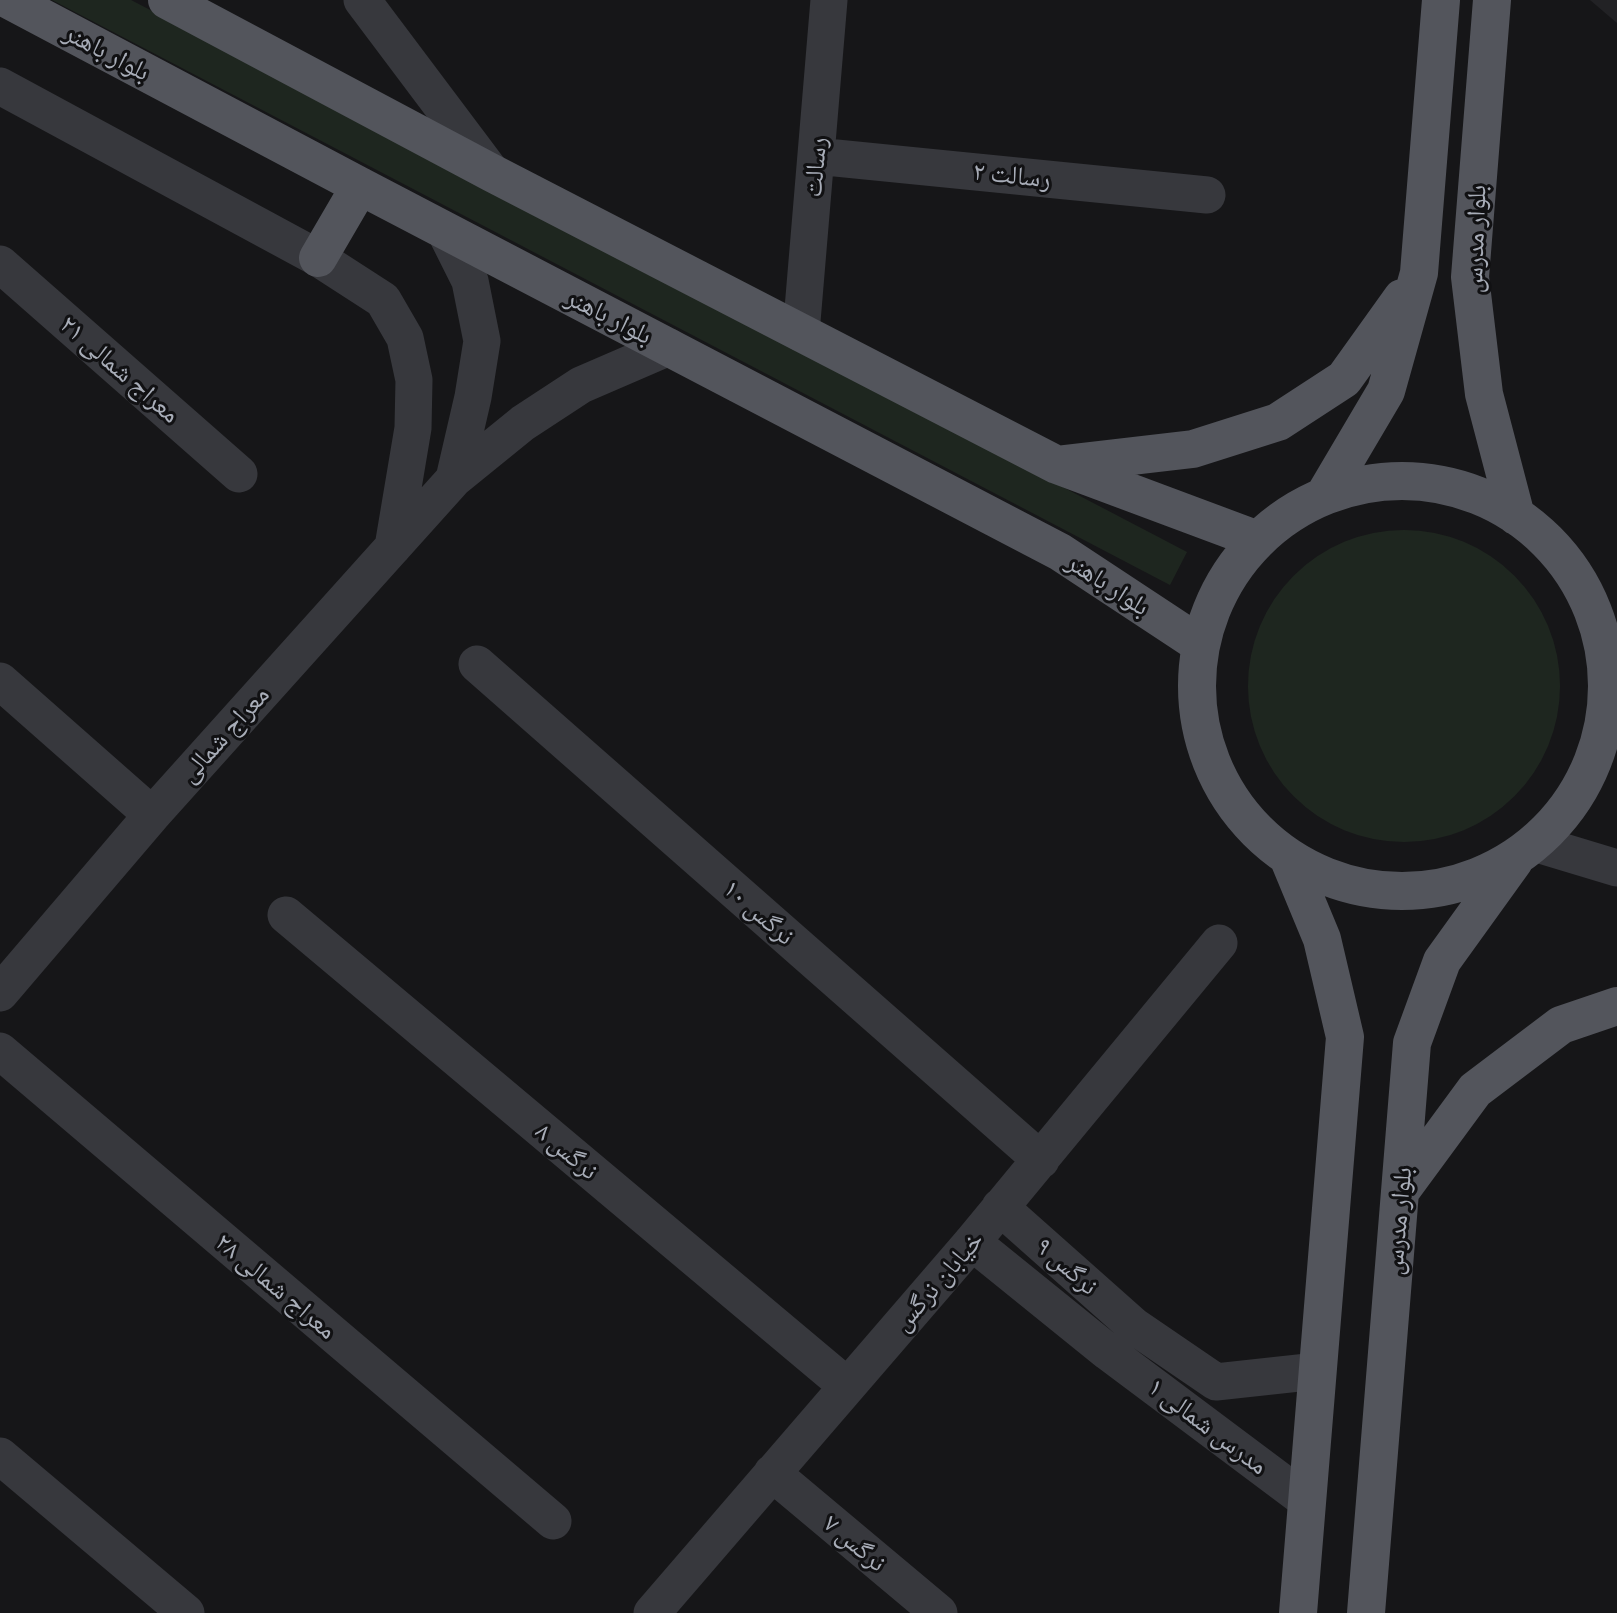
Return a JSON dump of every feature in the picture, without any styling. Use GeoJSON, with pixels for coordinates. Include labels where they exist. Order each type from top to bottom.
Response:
{"type":"FeatureCollection","features":[{"type":"Feature","properties":{"kind":"main road","name":"بلوار باهنر"},"geometry":{"type":"LineString","coordinates":[[9,0],[1060,552],[1201,645]]}},
{"type":"Feature","properties":{"kind":"main road"},"geometry":{"type":"LineString","coordinates":[[167,0],[492,173],[1058,465],[1258,540]]}},
{"type":"Feature","properties":{"kind":"main road","name":"بلوار مدرس"},"geometry":{"type":"LineString","coordinates":[[1324,496],[1386,390],[1419,273],[1441,0]]}},
{"type":"Feature","properties":{"kind":"main road","name":"بلوار مدرس"},"geometry":{"type":"LineString","coordinates":[[1492,0],[1470,277],[1484,394],[1516,516]]}},
{"type":"Feature","properties":{"kind":"main road"},"geometry":{"type":"LineString","coordinates":[[318,258],[360,186]]}},
{"type":"Feature","properties":{"kind":"main road"},"geometry":{"type":"LineString","coordinates":[[1058,465],[1193,449],[1278,422],[1345,379],[1419,273]]}},
{"type":"Feature","properties":{"kind":"main road"},"geometry":{"type":"LineString","coordinates":[[1402,481],[1442,485],[1481,497],[1516,516],[1547,542],[1573,573],[1592,608],[1610,656],[1604,727],[1592,766],[1573,802],[1547,832],[1525,850],[1481,876],[1443,888],[1403,892],[1362,888],[1324,876],[1288,857],[1257,831],[1232,800],[1213,764],[1202,725],[1197,686],[1201,645],[1213,607],[1232,572],[1258,540],[1289,515],[1324,496],[1363,485],[1402,481]]}},
{"type":"Feature","properties":{"kind":"main road","name":"بلوار مدرس"},"geometry":{"type":"LineString","coordinates":[[1366,1613],[1412,1043],[1442,961],[1525,850]]}},
{"type":"Feature","properties":{"kind":"main road"},"geometry":{"type":"LineString","coordinates":[[1288,857],[1322,939],[1345,1037],[1298,1613]]}},
{"type":"Feature","properties":{"kind":"main road"},"geometry":{"type":"LineString","coordinates":[[1400,1192],[1475,1090],[1561,1025],[1617,1006]]}},
{"type":"Feature","properties":{"kind":"street"},"geometry":{"type":"LineString","coordinates":[[362,0],[492,173]]}},
{"type":"Feature","properties":{"kind":"street","name":"رسالت"},"geometry":{"type":"LineString","coordinates":[[801,333],[829,0]]}},
{"type":"Feature","properties":{"kind":"street"},"geometry":{"type":"LineString","coordinates":[[0,86],[318,258],[383,300],[405,338],[414,380],[413,428],[393,547]]}},
{"type":"Feature","properties":{"kind":"street","name":"رسالت ۲"},"geometry":{"type":"LineString","coordinates":[[816,156],[1207,195]]}},
{"type":"Feature","properties":{"kind":"street"},"geometry":{"type":"LineString","coordinates":[[445,231],[470,281],[482,341],[473,397],[454,479]]}},
{"type":"Feature","properties":{"kind":"street","name":"معراج شمالی ۲۱"},"geometry":{"type":"LineString","coordinates":[[0,264],[239,474]]}},
{"type":"Feature","properties":{"kind":"street","name":"معراج شمالی"},"geometry":{"type":"LineString","coordinates":[[0,993],[152,815],[454,479],[523,423],[581,385],[669,347]]}},
{"type":"Feature","properties":{"kind":"street","name":"نرگس ۱۰"},"geometry":{"type":"LineString","coordinates":[[477,664],[1041,1160]]}},
{"type":"Feature","properties":{"kind":"street"},"geometry":{"type":"LineString","coordinates":[[0,681],[152,815]]}},
{"type":"Feature","properties":{"kind":"street"},"geometry":{"type":"LineString","coordinates":[[1525,850],[1617,868]]}},
{"type":"Feature","properties":{"kind":"street","name":"نرگس ۸"},"geometry":{"type":"LineString","coordinates":[[286,915],[847,1386]]}},
{"type":"Feature","properties":{"kind":"street","name":"خیابان نرگس"},"geometry":{"type":"LineString","coordinates":[[652,1613],[972,1242],[1219,943]]}},
{"type":"Feature","properties":{"kind":"street","name":"معراج شمالی ۲۸"},"geometry":{"type":"LineString","coordinates":[[0,1051],[553,1521]]}},
{"type":"Feature","properties":{"kind":"street","name":"نرگس ۹"},"geometry":{"type":"LineString","coordinates":[[1000,1208],[1134,1326]]}},
{"type":"Feature","properties":{"kind":"street","name":"نرگس ۹"},"geometry":{"type":"LineString","coordinates":[[972,1242],[1108,1352]]}},
{"type":"Feature","properties":{"kind":"street","name":"مدرس شمالی ۱"},"geometry":{"type":"LineString","coordinates":[[1134,1326],[1216,1382],[1317,1371]]}},
{"type":"Feature","properties":{"kind":"street","name":"مدرس شمالی ۱"},"geometry":{"type":"LineString","coordinates":[[1108,1352],[1307,1501]]}},
{"type":"Feature","properties":{"kind":"street"},"geometry":{"type":"LineString","coordinates":[[0,1456],[186,1613]]}},
{"type":"Feature","properties":{"kind":"street","name":"نرگس ۷"},"geometry":{"type":"LineString","coordinates":[[772,1473],[939,1613]]}},
{"type":"Feature","properties":{"kind":"shaded area"},"geometry":{"type":"Polygon","coordinates":[[[52,0],[131,0],[1187,552],[1170,585],[52,0]]]}},
{"type":"Feature","properties":{"kind":"shaded area"},"geometry":{"type":"Polygon","coordinates":[[[1590,0],[1617,0],[1617,23],[1590,0]]]}},
{"type":"Feature","properties":{"kind":"shaded area"},"geometry":{"type":"Polygon","coordinates":[[[1404,530],[1434,533],[1478,548],[1503,565],[1525,587],[1548,626],[1557,656],[1560,686],[1557,716],[1542,760],[1525,785],[1503,807],[1464,830],[1434,839],[1404,842],[1374,839],[1330,824],[1305,807],[1283,785],[1260,746],[1251,716],[1248,686],[1251,656],[1266,612],[1283,587],[1305,565],[1344,542],[1374,533],[1404,530]]]}}]}
